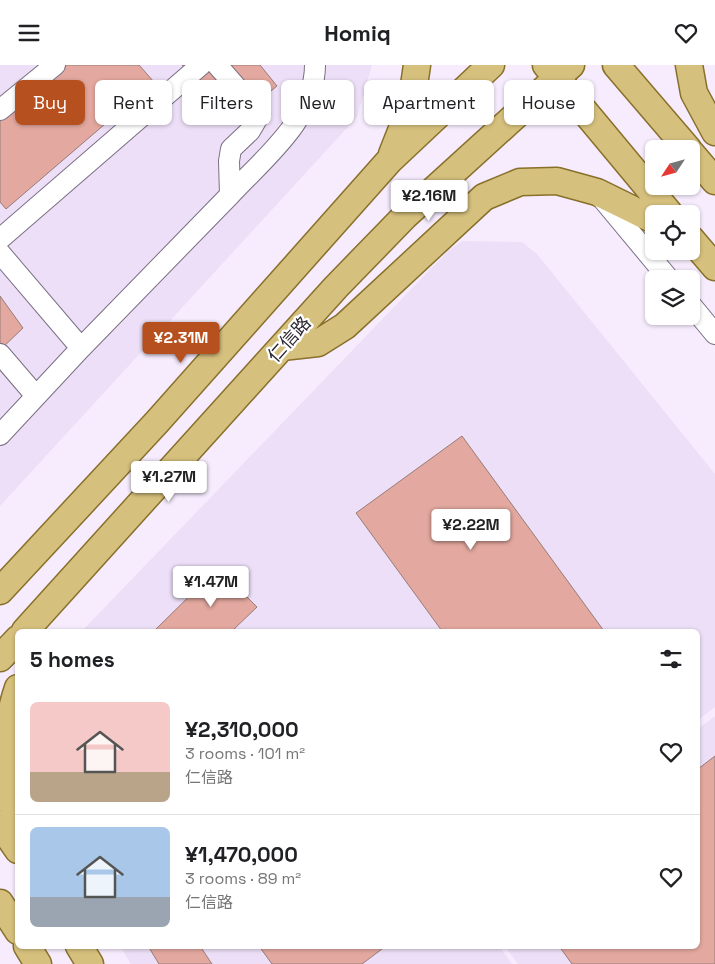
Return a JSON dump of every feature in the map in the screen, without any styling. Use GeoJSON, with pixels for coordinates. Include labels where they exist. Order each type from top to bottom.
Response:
{"type":"FeatureCollection","features":[{"type":"Feature","properties":{"kind":"main road"},"geometry":{"type":"LineString","coordinates":[[389,161],[411,106],[417,65]]}},
{"type":"Feature","properties":{"kind":"main road"},"geometry":{"type":"LineString","coordinates":[[0,591],[39,549],[142,419],[389,161],[491,65]]}},
{"type":"Feature","properties":{"kind":"main road"},"geometry":{"type":"LineString","coordinates":[[616,65],[680,140]]}},
{"type":"Feature","properties":{"kind":"main road"},"geometry":{"type":"LineString","coordinates":[[689,65],[694,93],[715,132]]}},
{"type":"Feature","properties":{"kind":"main road"},"geometry":{"type":"LineString","coordinates":[[558,69],[663,205]]}},
{"type":"Feature","properties":{"kind":"main road","name":"仁信路"},"geometry":{"type":"LineString","coordinates":[[27,629],[282,347],[404,216],[558,69]]}},
{"type":"Feature","properties":{"kind":"main road"},"geometry":{"type":"LineString","coordinates":[[700,164],[715,181]]}},
{"type":"Feature","properties":{"kind":"main road"},"geometry":{"type":"LineString","coordinates":[[282,347],[318,343],[345,326],[484,197],[520,182],[557,181],[597,192],[645,216]]}},
{"type":"Feature","properties":{"kind":"main road"},"geometry":{"type":"LineString","coordinates":[[700,249],[715,267]]}},
{"type":"Feature","properties":{"kind":"main road"},"geometry":{"type":"LineString","coordinates":[[0,573],[39,549]]}},
{"type":"Feature","properties":{"kind":"main road"},"geometry":{"type":"LineString","coordinates":[[40,629],[51,602]]}},
{"type":"Feature","properties":{"kind":"main road"},"geometry":{"type":"LineString","coordinates":[[0,659],[15,642]]}},
{"type":"Feature","properties":{"kind":"main road"},"geometry":{"type":"LineString","coordinates":[[15,697],[10,712],[6,754],[10,802],[15,816]]}},
{"type":"Feature","properties":{"kind":"main road"},"geometry":{"type":"LineString","coordinates":[[0,824],[15,846]]}},
{"type":"Feature","properties":{"kind":"main road"},"geometry":{"type":"LineString","coordinates":[[0,903],[15,926]]}},
{"type":"Feature","properties":{"kind":"main road"},"geometry":{"type":"LineString","coordinates":[[29,949],[38,964]]}},
{"type":"Feature","properties":{"kind":"main road"},"geometry":{"type":"LineString","coordinates":[[81,949],[90,964]]}},
{"type":"Feature","properties":{"kind":"street"},"geometry":{"type":"LineString","coordinates":[[0,110],[55,65]]}},
{"type":"Feature","properties":{"kind":"street"},"geometry":{"type":"LineString","coordinates":[[0,239],[201,65]]}},
{"type":"Feature","properties":{"kind":"street"},"geometry":{"type":"LineString","coordinates":[[217,65],[260,114],[250,131],[231,149],[228,161],[230,195]]}},
{"type":"Feature","properties":{"kind":"street"},"geometry":{"type":"LineString","coordinates":[[0,435],[36,396],[88,357],[300,118],[315,82],[315,65]]}},
{"type":"Feature","properties":{"kind":"street"},"geometry":{"type":"LineString","coordinates":[[597,192],[662,270]]}},
{"type":"Feature","properties":{"kind":"street"},"geometry":{"type":"LineString","coordinates":[[0,253],[88,357]]}},
{"type":"Feature","properties":{"kind":"street"},"geometry":{"type":"LineString","coordinates":[[700,316],[715,333]]}},
{"type":"Feature","properties":{"kind":"street"},"geometry":{"type":"LineString","coordinates":[[0,354],[36,396]]}},
{"type":"Feature","properties":{"kind":"shaded area"},"geometry":{"type":"Polygon","coordinates":[[[0,65],[372,65],[368,80],[364,80],[364,93],[357,117],[354,120],[354,80],[281,80],[281,125],[350,125],[0,506],[0,65]]]}},
{"type":"Feature","properties":{"kind":"shaded area"},"geometry":{"type":"Polygon","coordinates":[[[462,241],[522,242],[537,254],[715,474],[715,707],[700,718],[700,629],[84,629],[448,251],[462,241]]]}},
{"type":"Feature","properties":{"kind":"shaded area"},"geometry":{"type":"Polygon","coordinates":[[[715,716],[715,964],[518,964],[507,949],[700,949],[700,727],[715,716]]]}},
{"type":"Feature","properties":{"kind":"shaded area"},"geometry":{"type":"Polygon","coordinates":[[[122,949],[501,949],[512,964],[131,964],[122,949]]]}},
{"type":"Feature","properties":{"kind":"building"},"geometry":{"type":"Polygon","coordinates":[[[64,65],[139,65],[152,80],[95,80],[95,125],[104,125],[6,209],[0,202],[0,120],[15,107],[15,125],[85,125],[85,80],[47,80],[64,65]]]}},
{"type":"Feature","properties":{"kind":"building"},"geometry":{"type":"Polygon","coordinates":[[[182,65],[260,65],[277,86],[271,91],[271,80],[194,80],[182,65]]]}},
{"type":"Feature","properties":{"kind":"building"},"geometry":{"type":"Polygon","coordinates":[[[0,296],[23,328],[0,350],[0,296]]]}},
{"type":"Feature","properties":{"kind":"building"},"geometry":{"type":"Polygon","coordinates":[[[462,436],[603,629],[441,629],[356,513],[462,436]]]}},
{"type":"Feature","properties":{"kind":"building"},"geometry":{"type":"Polygon","coordinates":[[[218,568],[257,607],[234,629],[156,629],[218,568]]]}},
{"type":"Feature","properties":{"kind":"building"},"geometry":{"type":"Polygon","coordinates":[[[715,756],[715,964],[572,964],[561,949],[700,949],[700,767],[715,756]]]}},
{"type":"Feature","properties":{"kind":"building"},"geometry":{"type":"Polygon","coordinates":[[[150,949],[202,949],[212,964],[159,964],[150,949]]]}},
{"type":"Feature","properties":{"kind":"building"},"geometry":{"type":"Polygon","coordinates":[[[261,949],[382,949],[362,964],[272,964],[261,949]]]}}]}
